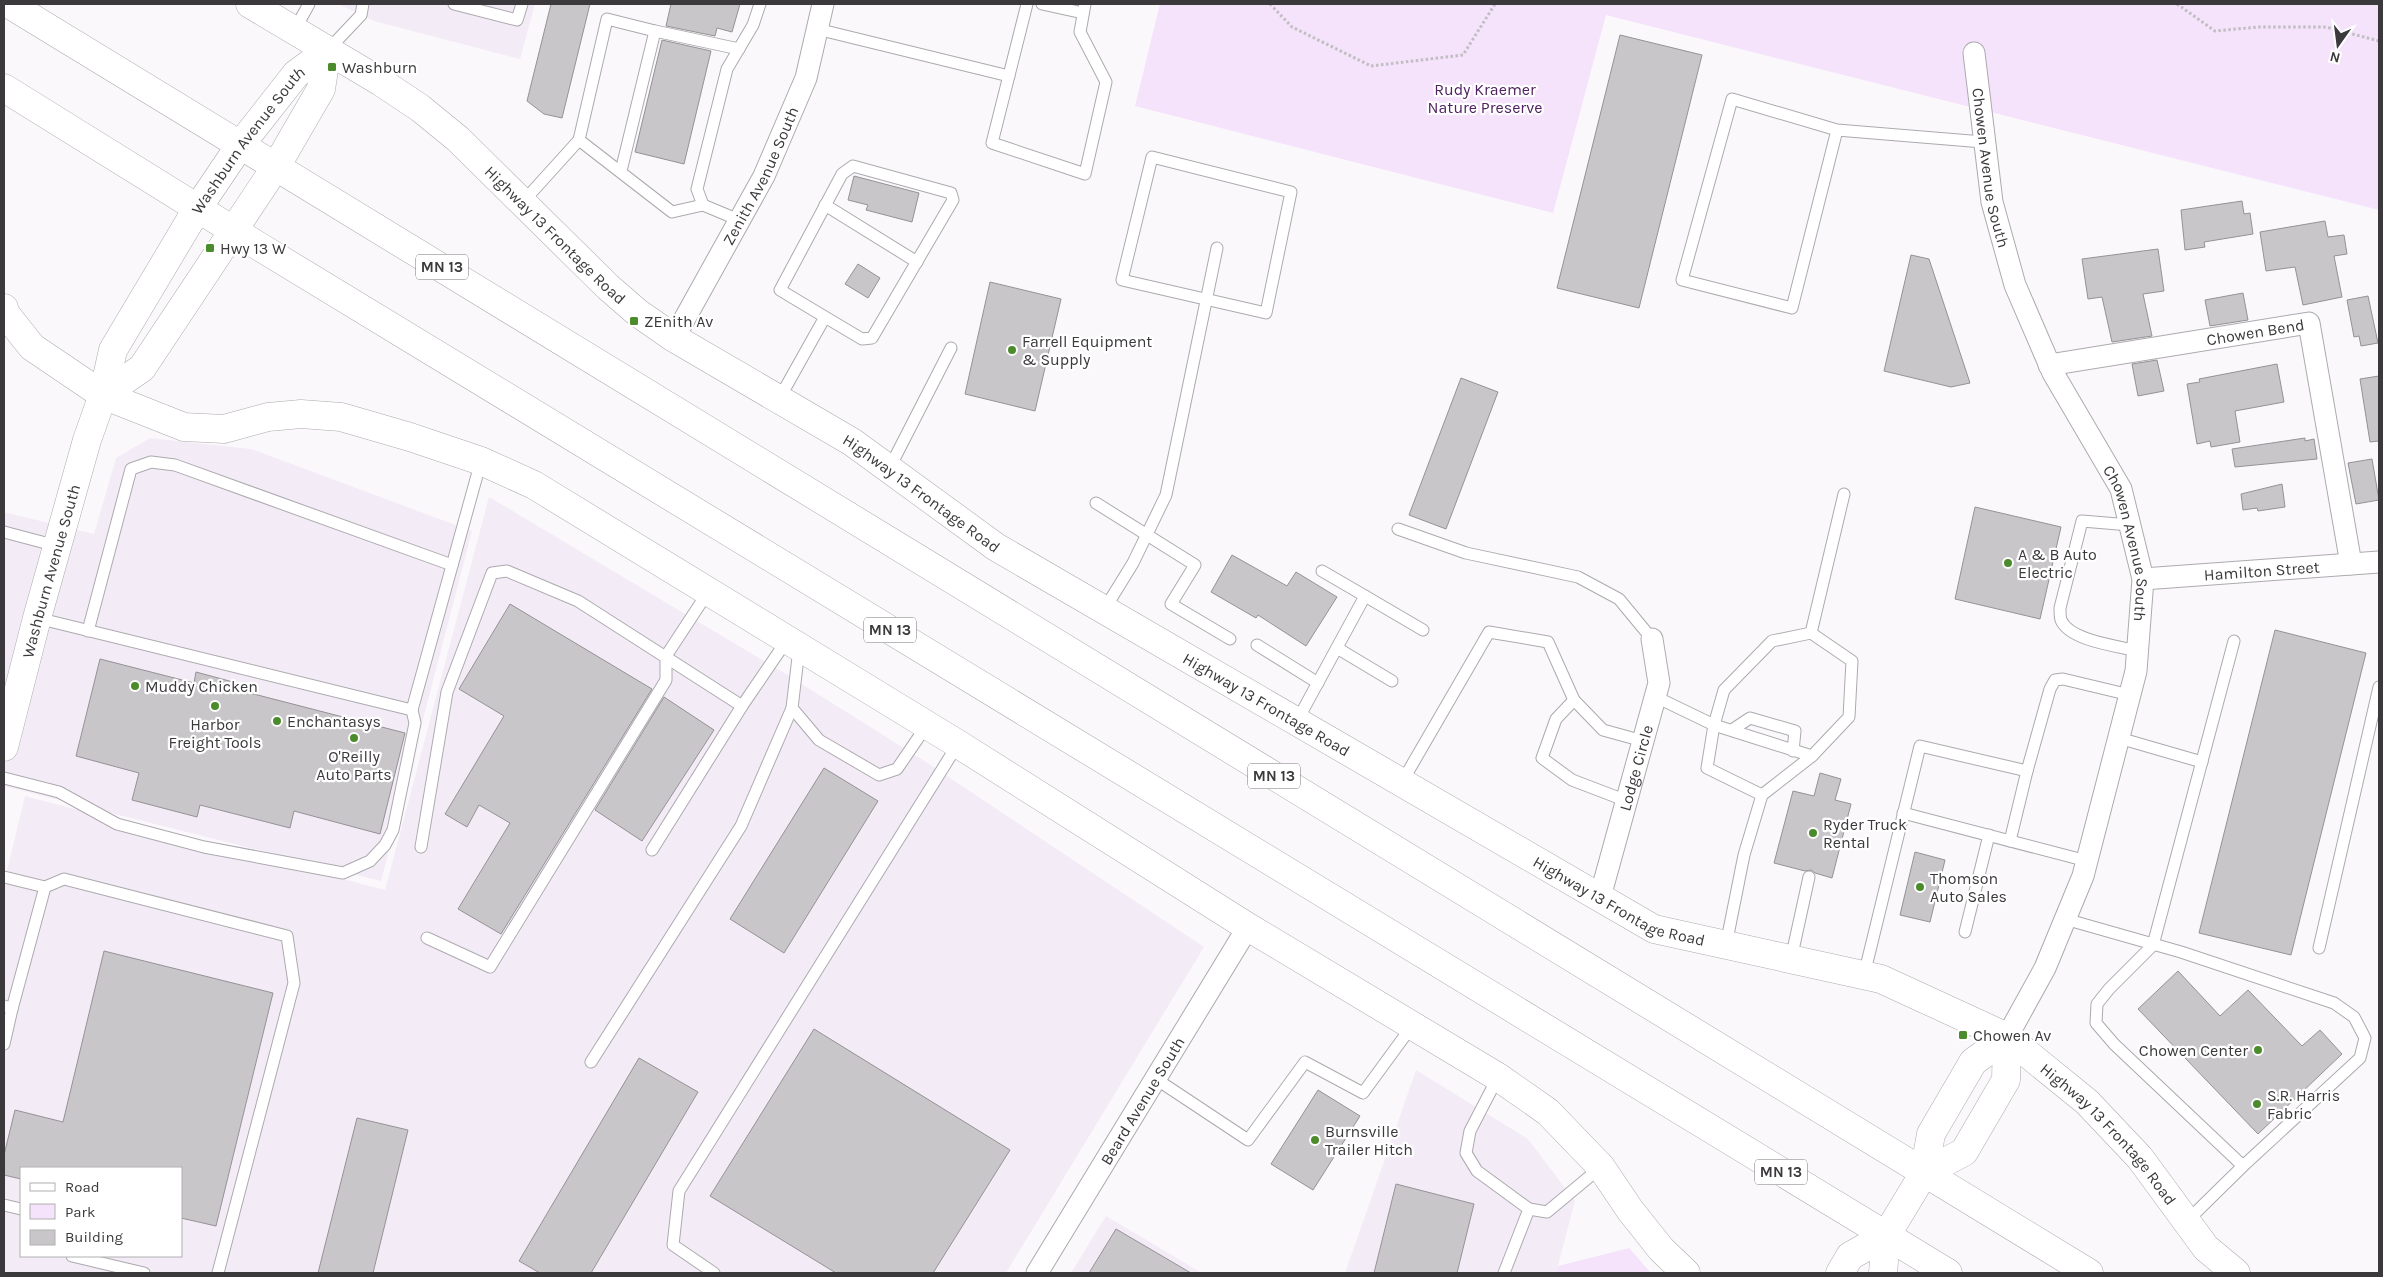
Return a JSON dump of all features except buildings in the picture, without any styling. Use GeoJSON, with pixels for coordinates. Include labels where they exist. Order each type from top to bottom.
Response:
{"type":"FeatureCollection","features":[{"type":"Feature","properties":{"kind":"main road","name":"MN 13"},"geometry":{"type":"LineString","coordinates":[[9,4],[277,165],[2089,1273]]}},
{"type":"Feature","properties":{"kind":"main road","name":"Highway 13 Frontage Road"},"geometry":{"type":"LineString","coordinates":[[250,4],[381,82],[420,108],[458,140],[608,287],[638,313],[674,338],[852,442],[996,547],[1654,929],[1881,978],[2006,1037],[2087,1102],[2140,1158],[2206,1248],[2236,1273]]}},
{"type":"Feature","properties":{"kind":"main road","name":"Washburn Avenue South"},"geometry":{"type":"LineString","coordinates":[[4,747],[36,618],[103,395],[113,350],[197,209],[240,144],[296,74],[327,51]]}},
{"type":"Feature","properties":{"kind":"main road","name":"Washburn Avenue South"},"geometry":{"type":"LineString","coordinates":[[103,395],[142,368],[277,165],[321,89],[327,51]]}},
{"type":"Feature","properties":{"kind":"main road","name":"MN 13"},"geometry":{"type":"LineString","coordinates":[[4,88],[197,209],[1948,1273]]}},
{"type":"Feature","properties":{"kind":"main road"},"geometry":{"type":"LineString","coordinates":[[4,308],[5,313],[32,347],[103,395],[184,427],[224,429],[268,417],[301,414],[341,418],[410,437],[481,462],[534,485],[928,725],[1248,927],[1498,1077],[1548,1112],[1601,1167],[1656,1242],[1686,1273]]}},
{"type":"Feature","properties":{"kind":"main road","name":"Chowen Avenue South"},"geometry":{"type":"LineString","coordinates":[[1924,1173],[1964,1152],[2006,1080],[2006,1037]]}},
{"type":"Feature","properties":{"kind":"main road","name":"Chowen Avenue South"},"geometry":{"type":"LineString","coordinates":[[1884,1273],[1886,1236],[1924,1173],[1931,1134],[1973,1062],[2006,1037]]}},
{"type":"Feature","properties":{"kind":"main road","name":"Chowen Avenue South"},"geometry":{"type":"LineString","coordinates":[[1840,1273],[1850,1256],[1886,1236]]}},
{"type":"Feature","properties":{"kind":"street","name":"Zenith Avenue South"},"geometry":{"type":"LineString","coordinates":[[674,338],[764,176],[806,78],[824,4]]}},
{"type":"Feature","properties":{"kind":"street","name":"Chowen Avenue South"},"geometry":{"type":"LineString","coordinates":[[1974,53],[1992,202],[2015,285],[2049,365],[2121,489],[2143,579],[2136,671],[2087,861],[2045,968],[2006,1037]]}},
{"type":"Feature","properties":{"kind":"street","name":"Chowen Bend"},"geometry":{"type":"LineString","coordinates":[[2049,365],[2309,323],[2351,564]]}},
{"type":"Feature","properties":{"kind":"street","name":"Hamilton Street"},"geometry":{"type":"LineString","coordinates":[[2143,579],[2379,562]]}},
{"type":"Feature","properties":{"kind":"street","name":"Lodge Circle"},"geometry":{"type":"LineString","coordinates":[[1600,897],[1659,683],[1652,639]]}},
{"type":"Feature","properties":{"kind":"street","name":"Beard Avenue South"},"geometry":{"type":"LineString","coordinates":[[1037,1273],[1248,927]]}},
{"type":"Feature","properties":{"kind":"lane"},"geometry":{"type":"LineString","coordinates":[[294,31],[309,4]]}},
{"type":"Feature","properties":{"kind":"lane"},"geometry":{"type":"LineString","coordinates":[[327,51],[361,15],[363,4]]}},
{"type":"Feature","properties":{"kind":"lane"},"geometry":{"type":"LineString","coordinates":[[454,4],[517,20],[522,4]]}},
{"type":"Feature","properties":{"kind":"lane"},"geometry":{"type":"LineString","coordinates":[[703,205],[697,188],[727,68],[753,25],[760,4]]}},
{"type":"Feature","properties":{"kind":"lane"},"geometry":{"type":"LineString","coordinates":[[1027,4],[992,143],[1086,174],[1106,82],[1080,32],[1084,8],[1042,4]]}},
{"type":"Feature","properties":{"kind":"lane"},"geometry":{"type":"LineString","coordinates":[[522,203],[580,140],[607,20],[739,49]]}},
{"type":"Feature","properties":{"kind":"lane"},"geometry":{"type":"LineString","coordinates":[[817,29],[1009,76]]}},
{"type":"Feature","properties":{"kind":"lane"},"geometry":{"type":"LineString","coordinates":[[621,171],[655,32]]}},
{"type":"Feature","properties":{"kind":"lane"},"geometry":{"type":"LineString","coordinates":[[1837,130],[1792,308],[1682,280],[1732,99],[1837,130],[1984,142]]}},
{"type":"Feature","properties":{"kind":"lane"},"geometry":{"type":"LineString","coordinates":[[580,140],[672,212],[703,205],[739,220]]}},
{"type":"Feature","properties":{"kind":"lane"},"geometry":{"type":"LineString","coordinates":[[1152,157],[1291,192],[1266,313],[1206,300],[1122,280],[1152,157]]}},
{"type":"Feature","properties":{"kind":"lane"},"geometry":{"type":"LineString","coordinates":[[853,166],[951,193],[953,200],[917,262],[872,338],[862,339],[780,290],[842,174],[853,166]]}},
{"type":"Feature","properties":{"kind":"lane"},"geometry":{"type":"LineString","coordinates":[[825,205],[917,262]]}},
{"type":"Feature","properties":{"kind":"lane"},"geometry":{"type":"LineString","coordinates":[[1104,610],[1133,563],[1166,496],[1217,248]]}},
{"type":"Feature","properties":{"kind":"lane"},"geometry":{"type":"LineString","coordinates":[[779,399],[825,317]]}},
{"type":"Feature","properties":{"kind":"lane"},"geometry":{"type":"LineString","coordinates":[[889,469],[951,348]]}},
{"type":"Feature","properties":{"kind":"lane"},"geometry":{"type":"LineString","coordinates":[[88,630],[131,469],[150,462],[175,465],[452,564]]}},
{"type":"Feature","properties":{"kind":"lane"},"geometry":{"type":"LineString","coordinates":[[4,778],[59,792],[117,824],[204,847],[343,873],[370,861],[385,845],[392,830],[415,723],[412,710],[481,462]]}},
{"type":"Feature","properties":{"kind":"lane"},"geometry":{"type":"LineString","coordinates":[[1811,633],[1844,494]]}},
{"type":"Feature","properties":{"kind":"lane"},"geometry":{"type":"LineString","coordinates":[[1096,503],[1195,565],[1171,604],[1230,639]]}},
{"type":"Feature","properties":{"kind":"lane"},"geometry":{"type":"LineString","coordinates":[[2130,525],[2082,520],[2060,608],[2061,620],[2067,628],[2084,638],[2138,651]]}},
{"type":"Feature","properties":{"kind":"lane"},"geometry":{"type":"LineString","coordinates":[[1398,529],[1466,553],[1578,578],[1619,599],[1652,639]]}},
{"type":"Feature","properties":{"kind":"lane"},"geometry":{"type":"LineString","coordinates":[[4,532],[57,546]]}},
{"type":"Feature","properties":{"kind":"lane"},"geometry":{"type":"LineString","coordinates":[[421,847],[447,692],[492,573],[507,571],[578,601],[742,706]]}},
{"type":"Feature","properties":{"kind":"lane"},"geometry":{"type":"LineString","coordinates":[[1322,571],[1423,630]]}},
{"type":"Feature","properties":{"kind":"lane"},"geometry":{"type":"LineString","coordinates":[[426,938],[490,967],[666,680],[666,656],[708,592]]}},
{"type":"Feature","properties":{"kind":"lane"},"geometry":{"type":"LineString","coordinates":[[1297,721],[1366,596]]}},
{"type":"Feature","properties":{"kind":"lane"},"geometry":{"type":"LineString","coordinates":[[36,618],[412,710]]}},
{"type":"Feature","properties":{"kind":"lane"},"geometry":{"type":"LineString","coordinates":[[1402,782],[1488,632],[1548,642],[1574,700],[1603,730],[1643,741]]}},
{"type":"Feature","properties":{"kind":"lane"},"geometry":{"type":"LineString","coordinates":[[1726,945],[1744,855],[1762,795],[1812,756],[1849,717],[1852,661],[1811,633],[1772,641],[1724,690],[1714,725],[1707,768],[1762,795]]}},
{"type":"Feature","properties":{"kind":"lane"},"geometry":{"type":"LineString","coordinates":[[2234,641],[2153,945],[2109,988],[2097,1004],[2096,1023],[2114,1044],[2243,1166]]}},
{"type":"Feature","properties":{"kind":"lane"},"geometry":{"type":"LineString","coordinates":[[652,850],[742,706],[793,643]]}},
{"type":"Feature","properties":{"kind":"lane"},"geometry":{"type":"LineString","coordinates":[[592,1062],[741,826],[792,708],[793,643]]}},
{"type":"Feature","properties":{"kind":"lane"},"geometry":{"type":"LineString","coordinates":[[1257,645],[1318,683]]}},
{"type":"Feature","properties":{"kind":"lane"},"geometry":{"type":"LineString","coordinates":[[1337,648],[1392,681]]}},
{"type":"Feature","properties":{"kind":"lane"},"geometry":{"type":"LineString","coordinates":[[2010,841],[2027,771],[2050,689],[2055,680],[2063,679],[2130,695]]}},
{"type":"Feature","properties":{"kind":"lane"},"geometry":{"type":"LineString","coordinates":[[2319,948],[2379,687]]}},
{"type":"Feature","properties":{"kind":"lane"},"geometry":{"type":"LineString","coordinates":[[1656,697],[1714,725],[1812,756]]}},
{"type":"Feature","properties":{"kind":"lane"},"geometry":{"type":"LineString","coordinates":[[1574,700],[1556,719],[1542,758],[1572,780],[1627,801]]}},
{"type":"Feature","properties":{"kind":"lane"},"geometry":{"type":"LineString","coordinates":[[792,708],[819,740],[879,775],[897,769],[928,725]]}},
{"type":"Feature","properties":{"kind":"lane"},"geometry":{"type":"LineString","coordinates":[[1732,730],[1750,718],[1795,731],[1793,751]]}},
{"type":"Feature","properties":{"kind":"lane"},"geometry":{"type":"LineString","coordinates":[[2119,738],[2202,762]]}},
{"type":"Feature","properties":{"kind":"lane"},"geometry":{"type":"LineString","coordinates":[[714,1273],[673,1245],[679,1191],[958,744]]}},
{"type":"Feature","properties":{"kind":"lane"},"geometry":{"type":"LineString","coordinates":[[1864,975],[1920,746],[2027,771]]}},
{"type":"Feature","properties":{"kind":"lane"},"geometry":{"type":"LineString","coordinates":[[1903,813],[2087,861]]}},
{"type":"Feature","properties":{"kind":"lane"},"geometry":{"type":"LineString","coordinates":[[1965,932],[1989,835]]}},
{"type":"Feature","properties":{"kind":"lane"},"geometry":{"type":"LineString","coordinates":[[4,877],[45,887],[64,879],[287,936],[294,983],[218,1273]]}},
{"type":"Feature","properties":{"kind":"lane"},"geometry":{"type":"LineString","coordinates":[[1791,959],[1809,877]]}},
{"type":"Feature","properties":{"kind":"lane"},"geometry":{"type":"LineString","coordinates":[[4,1044],[8,1007],[45,887]]}},
{"type":"Feature","properties":{"kind":"lane"},"geometry":{"type":"LineString","coordinates":[[2065,920],[2153,945],[2334,1003],[2354,1018],[2365,1038],[2360,1058],[2243,1166],[2186,1222]]}},
{"type":"Feature","properties":{"kind":"lane"},"geometry":{"type":"LineString","coordinates":[[1156,1079],[1248,1140],[1305,1062],[1363,1093],[1413,1025]]}},
{"type":"Feature","properties":{"kind":"lane"},"geometry":{"type":"LineString","coordinates":[[1498,1077],[1470,1131],[1466,1153],[1476,1171],[1529,1209],[1547,1212],[1601,1167]]}},
{"type":"Feature","properties":{"kind":"lane"},"geometry":{"type":"LineString","coordinates":[[4,1205],[20,1209]]}},
{"type":"Feature","properties":{"kind":"lane"},"geometry":{"type":"LineString","coordinates":[[1504,1273],[1529,1209]]}},
{"type":"Feature","properties":{"kind":"lane"},"geometry":{"type":"LineString","coordinates":[[76,1257],[144,1273]]}},
{"type":"Feature","properties":{"kind":"path"},"geometry":{"type":"LineString","coordinates":[[1270,4],[1292,27],[1371,66],[1463,55],[1495,4]]}},
{"type":"Feature","properties":{"kind":"path"},"geometry":{"type":"LineString","coordinates":[[2177,4],[2215,31],[2258,27],[2326,26],[2379,41]]}},
{"type":"Feature","properties":{"kind":"shaded area"},"geometry":{"type":"Polygon","coordinates":[[[338,4],[535,4],[520,59],[374,21],[338,4]]]}},
{"type":"Feature","properties":{"kind":"shaded area"},"geometry":{"type":"Polygon","coordinates":[[[150,438],[251,449],[472,531],[381,881],[4,786],[4,512],[94,534],[116,458],[150,438]]]}},
{"type":"Feature","properties":{"kind":"shaded area"},"geometry":{"type":"Polygon","coordinates":[[[489,497],[786,674],[926,762],[1204,947],[1006,1273],[4,1273],[4,883],[25,796],[385,890],[489,497]]]}},
{"type":"Feature","properties":{"kind":"shaded area"},"geometry":{"type":"Polygon","coordinates":[[[1416,1070],[1528,1139],[1575,1201],[1556,1273],[1345,1273],[1416,1070]]]}},
{"type":"Feature","properties":{"kind":"shaded area"},"geometry":{"type":"Polygon","coordinates":[[[1106,1216],[1202,1273],[1071,1273],[1106,1216]]]}},
{"type":"Feature","properties":{"kind":"green space","name":"Rudy Kraemer Nature Preserve"},"geometry":{"type":"Polygon","coordinates":[[[1160,4],[2379,4],[2379,210],[1606,15],[1553,213],[1135,106],[1160,4]]]}},
{"type":"Feature","properties":{"kind":"green space"},"geometry":{"type":"Polygon","coordinates":[[[1629,1248],[1651,1273],[1556,1273],[1558,1266],[1629,1248]]]}},
{"type":"Feature","properties":{"kind":"place","name":"Washburn"},"geometry":{"type":"Point","coordinates":[332,67]}},
{"type":"Feature","properties":{"kind":"place","name":"Hwy 13 W"},"geometry":{"type":"Point","coordinates":[210,248]}},
{"type":"Feature","properties":{"kind":"place","name":"ZEnith Av"},"geometry":{"type":"Point","coordinates":[634,321]}},
{"type":"Feature","properties":{"kind":"place","name":"Farrell Equipment & Supply"},"geometry":{"type":"Point","coordinates":[1012,350]}},
{"type":"Feature","properties":{"kind":"place","name":"A & B Auto Electric"},"geometry":{"type":"Point","coordinates":[2008,563]}},
{"type":"Feature","properties":{"kind":"place","name":"Muddy Chicken"},"geometry":{"type":"Point","coordinates":[135,686]}},
{"type":"Feature","properties":{"kind":"place","name":"Harbor Freight Tools"},"geometry":{"type":"Point","coordinates":[215,706]}},
{"type":"Feature","properties":{"kind":"place","name":"Enchantasys"},"geometry":{"type":"Point","coordinates":[277,721]}},
{"type":"Feature","properties":{"kind":"place","name":"O'Reilly Auto Parts"},"geometry":{"type":"Point","coordinates":[354,738]}},
{"type":"Feature","properties":{"kind":"place","name":"Ryder Truck Rental"},"geometry":{"type":"Point","coordinates":[1813,833]}},
{"type":"Feature","properties":{"kind":"place","name":"Thomson Auto Sales"},"geometry":{"type":"Point","coordinates":[1920,887]}},
{"type":"Feature","properties":{"kind":"place","name":"Chowen Av"},"geometry":{"type":"Point","coordinates":[1963,1035]}},
{"type":"Feature","properties":{"kind":"place","name":"Chowen Center"},"geometry":{"type":"Point","coordinates":[2258,1050]}},
{"type":"Feature","properties":{"kind":"place","name":"S.R. Harris Fabric"},"geometry":{"type":"Point","coordinates":[2257,1104]}},
{"type":"Feature","properties":{"kind":"place","name":"Burnsville Trailer Hitch"},"geometry":{"type":"Point","coordinates":[1315,1140]}}]}
